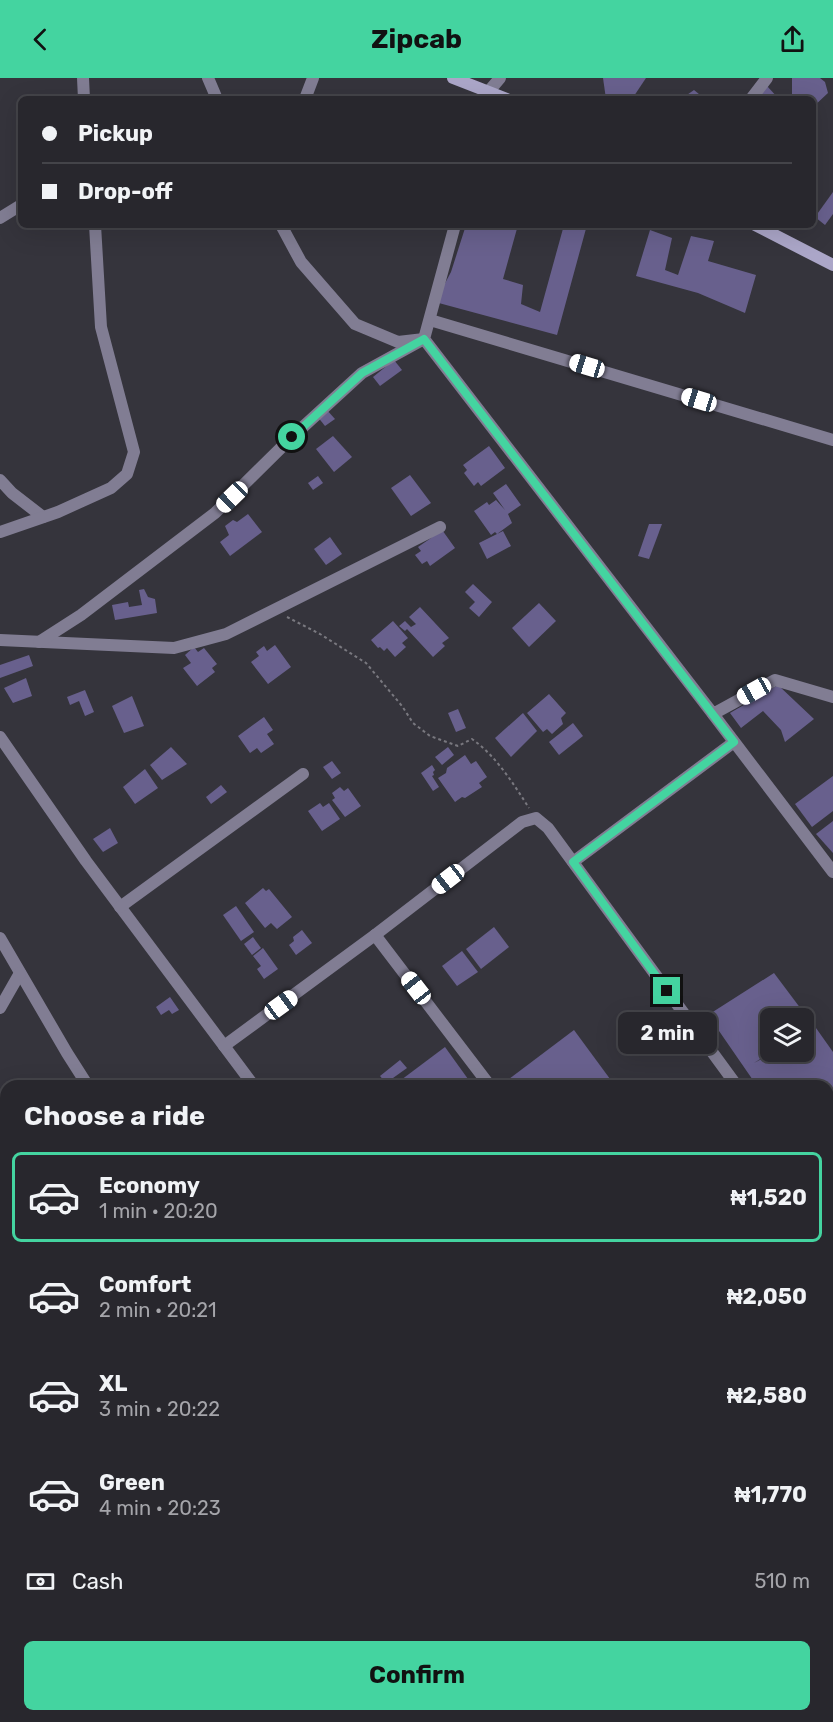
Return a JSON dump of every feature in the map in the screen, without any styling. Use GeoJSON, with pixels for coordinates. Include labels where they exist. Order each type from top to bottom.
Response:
{"type":"FeatureCollection","features":[{"type":"Feature","properties":{"kind":"main road"},"geometry":{"type":"LineString","coordinates":[[453,78],[488,95]]}},
{"type":"Feature","properties":{"kind":"main road"},"geometry":{"type":"LineString","coordinates":[[761,228],[833,265]]}},
{"type":"Feature","properties":{"kind":"street"},"geometry":{"type":"LineString","coordinates":[[82,78],[84,96]]}},
{"type":"Feature","properties":{"kind":"street"},"geometry":{"type":"LineString","coordinates":[[208,78],[216,96]]}},
{"type":"Feature","properties":{"kind":"street"},"geometry":{"type":"LineString","coordinates":[[306,96],[314,78]]}},
{"type":"Feature","properties":{"kind":"street"},"geometry":{"type":"LineString","coordinates":[[488,95],[500,78]]}},
{"type":"Feature","properties":{"kind":"street"},"geometry":{"type":"LineString","coordinates":[[753,96],[767,78]]}},
{"type":"Feature","properties":{"kind":"street"},"geometry":{"type":"LineString","coordinates":[[0,218],[18,207]]}},
{"type":"Feature","properties":{"kind":"street"},"geometry":{"type":"LineString","coordinates":[[0,532],[44,517],[111,488],[128,474],[135,452],[101,327],[94,228]]}},
{"type":"Feature","properties":{"kind":"street"},"geometry":{"type":"LineString","coordinates":[[283,228],[301,262],[355,324],[398,342],[424,339]]}},
{"type":"Feature","properties":{"kind":"street"},"geometry":{"type":"LineString","coordinates":[[39,642],[81,615],[215,513],[292,437],[362,373],[424,339],[454,228]]}},
{"type":"Feature","properties":{"kind":"street"},"geometry":{"type":"LineString","coordinates":[[430,320],[833,440]]}},
{"type":"Feature","properties":{"kind":"street"},"geometry":{"type":"LineString","coordinates":[[424,339],[833,872]]}},
{"type":"Feature","properties":{"kind":"street"},"geometry":{"type":"LineString","coordinates":[[0,480],[12,493],[44,517]]}},
{"type":"Feature","properties":{"kind":"street"},"geometry":{"type":"LineString","coordinates":[[0,640],[174,648],[226,634],[440,527]]}},
{"type":"Feature","properties":{"kind":"street"},"geometry":{"type":"LineString","coordinates":[[713,714],[775,680],[833,697]]}},
{"type":"Feature","properties":{"kind":"street"},"geometry":{"type":"LineString","coordinates":[[0,737],[86,861],[250,1080]]}},
{"type":"Feature","properties":{"kind":"street"},"geometry":{"type":"LineString","coordinates":[[573,862],[734,742]]}},
{"type":"Feature","properties":{"kind":"street"},"geometry":{"type":"LineString","coordinates":[[120,907],[303,774]]}},
{"type":"Feature","properties":{"kind":"street"},"geometry":{"type":"LineString","coordinates":[[224,1046],[375,935],[522,822],[536,818],[548,828],[733,1080]]}},
{"type":"Feature","properties":{"kind":"street"},"geometry":{"type":"LineString","coordinates":[[375,935],[485,1080]]}},
{"type":"Feature","properties":{"kind":"street"},"geometry":{"type":"LineString","coordinates":[[0,938],[84,1080]]}},
{"type":"Feature","properties":{"kind":"street"},"geometry":{"type":"LineString","coordinates":[[0,1008],[20,973]]}},
{"type":"Feature","properties":{"kind":"path"},"geometry":{"type":"LineString","coordinates":[[273,610],[320,634],[366,663],[402,706],[413,723],[430,736],[458,746],[472,740],[484,748],[516,787],[536,818]]}},
{"type":"Feature","properties":{"kind":"building"},"geometry":{"type":"Polygon","coordinates":[[[603,78],[646,78],[634,96],[606,96],[603,78]]]}},
{"type":"Feature","properties":{"kind":"building"},"geometry":{"type":"Polygon","coordinates":[[[792,78],[820,78],[825,82],[828,93],[816,104],[816,96],[792,96],[792,78]]]}},
{"type":"Feature","properties":{"kind":"building"},"geometry":{"type":"Polygon","coordinates":[[[767,86],[776,96],[760,96],[767,86]]]}},
{"type":"Feature","properties":{"kind":"building"},"geometry":{"type":"Polygon","coordinates":[[[694,90],[701,96],[685,96],[694,90]]]}},
{"type":"Feature","properties":{"kind":"building"},"geometry":{"type":"Polygon","coordinates":[[[833,192],[833,214],[825,225],[816,216],[833,192]]]}},
{"type":"Feature","properties":{"kind":"building"},"geometry":{"type":"Polygon","coordinates":[[[465,228],[517,228],[503,279],[523,285],[521,304],[540,312],[563,228],[586,228],[557,335],[435,302],[451,272],[465,228]]]}},
{"type":"Feature","properties":{"kind":"building"},"geometry":{"type":"Polygon","coordinates":[[[650,230],[672,238],[665,270],[678,275],[691,236],[714,241],[708,261],[756,275],[745,313],[698,293],[636,276],[650,230]]]}},
{"type":"Feature","properties":{"kind":"building"},"geometry":{"type":"Polygon","coordinates":[[[394,360],[402,370],[380,386],[373,377],[394,360]]]}},
{"type":"Feature","properties":{"kind":"building"},"geometry":{"type":"Polygon","coordinates":[[[326,409],[335,419],[325,426],[317,416],[326,409]]]}},
{"type":"Feature","properties":{"kind":"building"},"geometry":{"type":"Polygon","coordinates":[[[333,436],[352,457],[334,472],[316,449],[333,436]]]}},
{"type":"Feature","properties":{"kind":"building"},"geometry":{"type":"Polygon","coordinates":[[[489,446],[505,468],[481,486],[478,482],[474,486],[464,473],[467,470],[463,465],[489,446]]]}},
{"type":"Feature","properties":{"kind":"building"},"geometry":{"type":"Polygon","coordinates":[[[410,475],[431,503],[411,516],[391,488],[410,475]]]}},
{"type":"Feature","properties":{"kind":"building"},"geometry":{"type":"Polygon","coordinates":[[[318,476],[323,483],[313,490],[308,483],[318,476]]]}},
{"type":"Feature","properties":{"kind":"building"},"geometry":{"type":"Polygon","coordinates":[[[506,484],[521,505],[508,514],[512,523],[497,534],[495,532],[491,535],[474,511],[487,502],[489,505],[496,500],[505,510],[493,493],[506,484]]]}},
{"type":"Feature","properties":{"kind":"building"},"geometry":{"type":"Polygon","coordinates":[[[248,514],[262,532],[230,556],[220,542],[229,535],[225,526],[233,520],[237,522],[248,514]]]}},
{"type":"Feature","properties":{"kind":"building"},"geometry":{"type":"Polygon","coordinates":[[[649,524],[662,524],[649,559],[638,556],[649,524]]]}},
{"type":"Feature","properties":{"kind":"building"},"geometry":{"type":"Polygon","coordinates":[[[440,527],[455,548],[430,566],[427,561],[422,564],[415,555],[421,551],[418,547],[431,538],[440,527]]]}},
{"type":"Feature","properties":{"kind":"building"},"geometry":{"type":"Polygon","coordinates":[[[503,531],[511,546],[487,559],[479,543],[503,531]]]}},
{"type":"Feature","properties":{"kind":"building"},"geometry":{"type":"Polygon","coordinates":[[[330,537],[342,554],[326,565],[314,549],[330,537]]]}},
{"type":"Feature","properties":{"kind":"building"},"geometry":{"type":"Polygon","coordinates":[[[473,584],[492,602],[479,617],[469,608],[475,602],[465,592],[473,584]]]}},
{"type":"Feature","properties":{"kind":"building"},"geometry":{"type":"Polygon","coordinates":[[[144,589],[148,597],[155,599],[157,613],[115,620],[112,605],[128,602],[129,607],[142,605],[139,590],[144,589]]]}},
{"type":"Feature","properties":{"kind":"building"},"geometry":{"type":"Polygon","coordinates":[[[539,603],[556,621],[529,647],[512,628],[539,603]]]}},
{"type":"Feature","properties":{"kind":"building"},"geometry":{"type":"Polygon","coordinates":[[[420,607],[449,638],[442,643],[445,646],[433,657],[407,629],[405,631],[399,626],[405,621],[411,627],[416,624],[409,617],[420,607]]]}},
{"type":"Feature","properties":{"kind":"building"},"geometry":{"type":"Polygon","coordinates":[[[393,621],[408,638],[402,643],[406,647],[395,657],[387,648],[384,651],[378,648],[371,640],[393,621]]]}},
{"type":"Feature","properties":{"kind":"building"},"geometry":{"type":"Polygon","coordinates":[[[275,645],[291,667],[268,684],[251,662],[259,656],[256,652],[264,646],[267,651],[275,645]]]}},
{"type":"Feature","properties":{"kind":"building"},"geometry":{"type":"Polygon","coordinates":[[[194,647],[198,652],[204,648],[217,664],[212,668],[215,672],[197,686],[183,668],[191,663],[185,655],[194,647]]]}},
{"type":"Feature","properties":{"kind":"building"},"geometry":{"type":"Polygon","coordinates":[[[29,655],[33,666],[0,678],[0,665],[29,655]]]}},
{"type":"Feature","properties":{"kind":"building"},"geometry":{"type":"Polygon","coordinates":[[[26,678],[32,696],[13,703],[4,688],[26,678]]]}},
{"type":"Feature","properties":{"kind":"building"},"geometry":{"type":"Polygon","coordinates":[[[778,685],[814,719],[785,742],[781,730],[763,711],[741,728],[730,713],[778,685]]]}},
{"type":"Feature","properties":{"kind":"building"},"geometry":{"type":"Polygon","coordinates":[[[85,690],[94,712],[85,716],[79,701],[70,705],[67,697],[85,690]]]}},
{"type":"Feature","properties":{"kind":"building"},"geometry":{"type":"Polygon","coordinates":[[[549,694],[566,713],[561,718],[563,724],[552,734],[547,729],[543,732],[527,713],[549,694]]]}},
{"type":"Feature","properties":{"kind":"building"},"geometry":{"type":"Polygon","coordinates":[[[132,696],[144,726],[124,733],[112,706],[132,696]]]}},
{"type":"Feature","properties":{"kind":"building"},"geometry":{"type":"Polygon","coordinates":[[[458,709],[466,728],[456,732],[448,713],[458,709]]]}},
{"type":"Feature","properties":{"kind":"building"},"geometry":{"type":"Polygon","coordinates":[[[523,713],[537,731],[511,757],[495,738],[523,713]]]}},
{"type":"Feature","properties":{"kind":"building"},"geometry":{"type":"Polygon","coordinates":[[[264,717],[273,730],[267,734],[274,744],[261,753],[257,748],[250,753],[238,736],[264,717]]]}},
{"type":"Feature","properties":{"kind":"building"},"geometry":{"type":"Polygon","coordinates":[[[573,723],[583,736],[559,755],[549,742],[573,723]]]}},
{"type":"Feature","properties":{"kind":"building"},"geometry":{"type":"Polygon","coordinates":[[[171,747],[187,764],[162,780],[150,765],[171,747]]]}},
{"type":"Feature","properties":{"kind":"building"},"geometry":{"type":"Polygon","coordinates":[[[448,747],[454,755],[442,765],[435,757],[448,747]]]}},
{"type":"Feature","properties":{"kind":"building"},"geometry":{"type":"Polygon","coordinates":[[[465,755],[471,764],[476,761],[487,777],[479,783],[482,787],[455,802],[438,778],[465,755]]]}},
{"type":"Feature","properties":{"kind":"building"},"geometry":{"type":"Polygon","coordinates":[[[332,761],[341,773],[332,779],[323,767],[332,761]]]}},
{"type":"Feature","properties":{"kind":"building"},"geometry":{"type":"Polygon","coordinates":[[[432,765],[435,770],[432,776],[439,787],[433,791],[421,773],[432,765]]]}},
{"type":"Feature","properties":{"kind":"building"},"geometry":{"type":"Polygon","coordinates":[[[145,769],[158,788],[135,804],[123,787],[145,769]]]}},
{"type":"Feature","properties":{"kind":"building"},"geometry":{"type":"Polygon","coordinates":[[[833,776],[833,811],[812,827],[795,804],[833,776]]]}},
{"type":"Feature","properties":{"kind":"building"},"geometry":{"type":"Polygon","coordinates":[[[221,785],[227,792],[211,804],[206,797],[221,785]]]}},
{"type":"Feature","properties":{"kind":"building"},"geometry":{"type":"Polygon","coordinates":[[[340,787],[344,791],[348,788],[361,806],[345,817],[332,800],[335,798],[332,793],[340,787]]]}},
{"type":"Feature","properties":{"kind":"building"},"geometry":{"type":"Polygon","coordinates":[[[320,803],[323,807],[329,803],[340,819],[322,831],[308,811],[320,803]]]}},
{"type":"Feature","properties":{"kind":"building"},"geometry":{"type":"Polygon","coordinates":[[[833,821],[833,853],[816,834],[833,821]]]}},
{"type":"Feature","properties":{"kind":"building"},"geometry":{"type":"Polygon","coordinates":[[[110,828],[118,843],[103,852],[93,839],[110,828]]]}},
{"type":"Feature","properties":{"kind":"building"},"geometry":{"type":"Polygon","coordinates":[[[263,888],[266,891],[269,889],[292,917],[277,929],[271,923],[265,928],[245,903],[263,888]]]}},
{"type":"Feature","properties":{"kind":"building"},"geometry":{"type":"Polygon","coordinates":[[[236,906],[254,932],[241,941],[223,915],[236,906]]]}},
{"type":"Feature","properties":{"kind":"building"},"geometry":{"type":"Polygon","coordinates":[[[494,927],[509,947],[481,969],[466,949],[494,927]]]}},
{"type":"Feature","properties":{"kind":"building"},"geometry":{"type":"Polygon","coordinates":[[[302,930],[312,943],[296,955],[289,945],[294,941],[293,937],[302,930]]]}},
{"type":"Feature","properties":{"kind":"building"},"geometry":{"type":"Polygon","coordinates":[[[253,937],[261,948],[252,955],[244,944],[253,937]]]}},
{"type":"Feature","properties":{"kind":"building"},"geometry":{"type":"Polygon","coordinates":[[[263,948],[278,969],[264,979],[257,969],[261,966],[253,956],[263,948]]]}},
{"type":"Feature","properties":{"kind":"building"},"geometry":{"type":"Polygon","coordinates":[[[462,951],[478,972],[457,986],[442,966],[462,951]]]}},
{"type":"Feature","properties":{"kind":"building"},"geometry":{"type":"Polygon","coordinates":[[[774,973],[800,1008],[760,1008],[760,1059],[754,1063],[760,1060],[760,1062],[814,1062],[814,1029],[816,1028],[833,1052],[833,1080],[753,1080],[708,1015],[774,973]]]}},
{"type":"Feature","properties":{"kind":"building"},"geometry":{"type":"Polygon","coordinates":[[[170,997],[179,1010],[172,1014],[169,1010],[161,1015],[156,1007],[170,997]]]}},
{"type":"Feature","properties":{"kind":"building"},"geometry":{"type":"Polygon","coordinates":[[[574,1030],[611,1080],[510,1080],[574,1030]]]}},
{"type":"Feature","properties":{"kind":"building"},"geometry":{"type":"Polygon","coordinates":[[[445,1047],[469,1080],[401,1080],[445,1047]]]}},
{"type":"Feature","properties":{"kind":"building"},"geometry":{"type":"Polygon","coordinates":[[[400,1060],[407,1068],[390,1080],[383,1080],[380,1076],[400,1060]]]}},
{"type":"Feature","properties":{"kind":"route"},"geometry":{"type":"LineString","coordinates":[[292,437],[362,373],[424,339],[734,742],[573,862],[667,991]]}}]}
